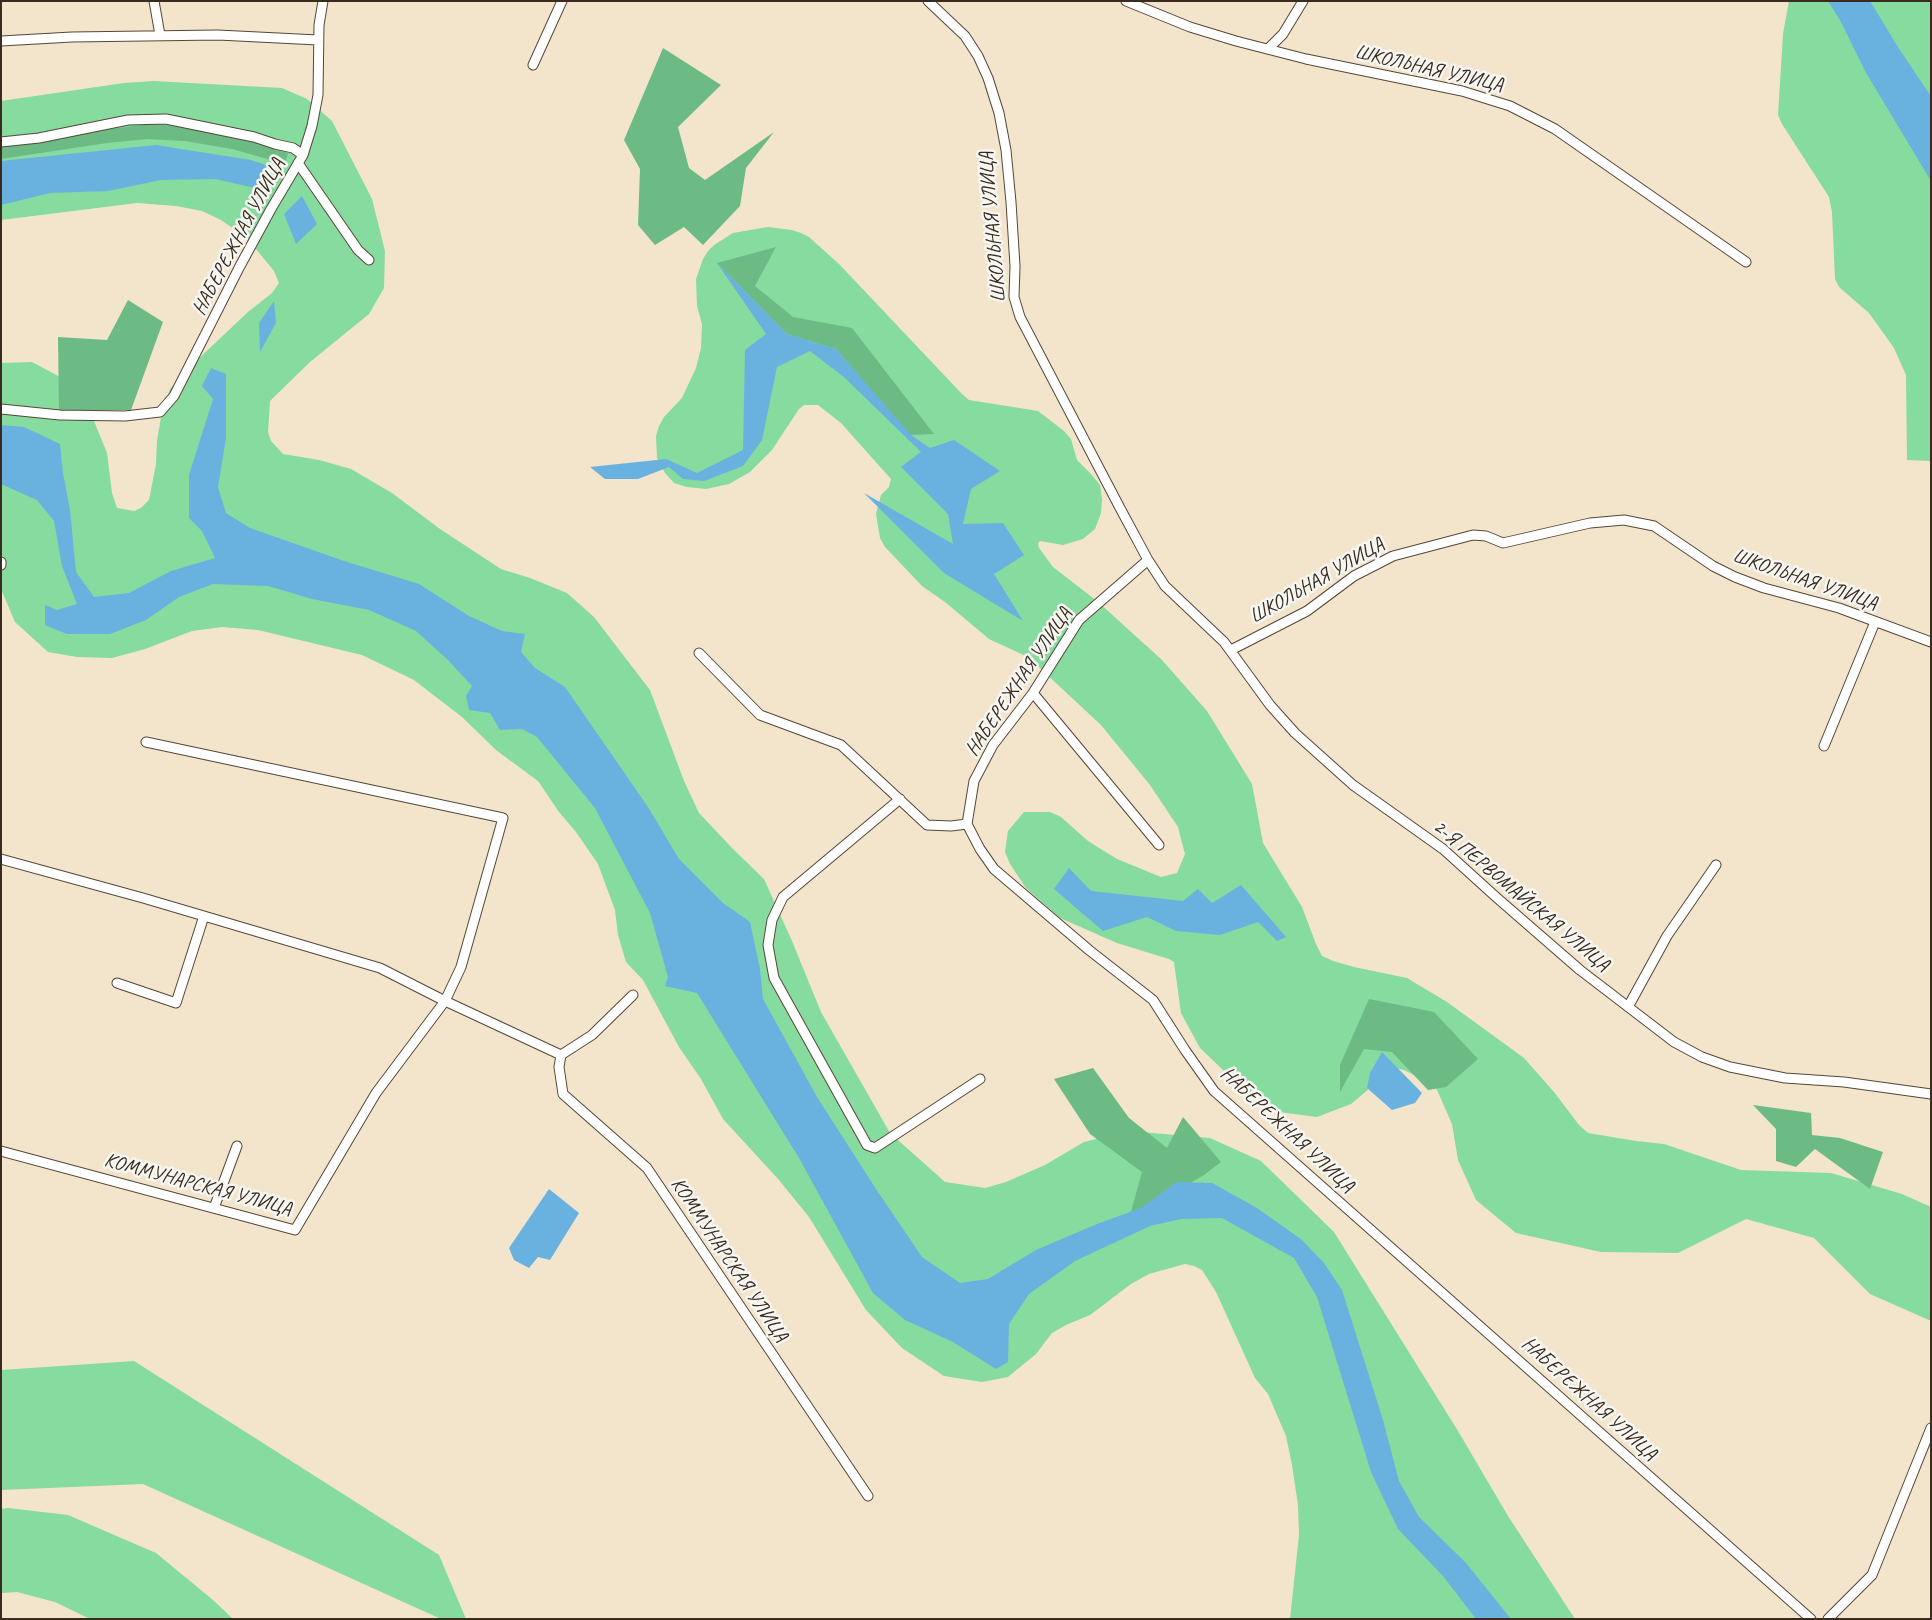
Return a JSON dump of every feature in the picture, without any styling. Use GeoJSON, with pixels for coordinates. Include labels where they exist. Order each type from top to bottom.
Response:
{"type":"FeatureCollection","features":[{"type":"Feature","properties":{"kind":"street"},"geometry":{"type":"LineString","coordinates":[[154,1],[160,36]]}},
{"type":"Feature","properties":{"kind":"street"},"geometry":{"type":"LineString","coordinates":[[323,1],[318,40],[318,95],[312,126],[300,159],[358,250],[370,260]]}},
{"type":"Feature","properties":{"kind":"street"},"geometry":{"type":"LineString","coordinates":[[533,65],[562,1]]}},
{"type":"Feature","properties":{"kind":"street","name":"ШКОЛЬНАЯ УЛИЦА"},"geometry":{"type":"LineString","coordinates":[[928,1],[965,36],[978,56],[988,78],[999,113],[1006,150],[1011,202],[1014,297],[1020,317],[1148,560],[1165,586]]}},
{"type":"Feature","properties":{"kind":"street","name":"ШКОЛЬНАЯ УЛИЦА"},"geometry":{"type":"LineString","coordinates":[[1126,1],[1190,27],[1268,49],[1306,59],[1462,91],[1510,106],[1555,129],[1746,262]]}},
{"type":"Feature","properties":{"kind":"street"},"geometry":{"type":"LineString","coordinates":[[1268,49],[1283,34],[1304,1]]}},
{"type":"Feature","properties":{"kind":"street"},"geometry":{"type":"LineString","coordinates":[[1,40],[218,34],[318,40]]}},
{"type":"Feature","properties":{"kind":"street","name":"НАБЕРЕЖНАЯ УЛИЦА"},"geometry":{"type":"LineString","coordinates":[[1,142],[39,138],[128,120],[166,119],[254,137],[293,148],[300,159],[240,266],[174,396],[160,412],[125,416],[101,416],[60,415],[1,409]]}},
{"type":"Feature","properties":{"kind":"street","name":"ШКОЛЬНАЯ УЛИЦА"},"geometry":{"type":"LineString","coordinates":[[1231,650],[1307,611],[1354,576],[1394,556],[1473,534],[1486,536],[1503,543],[1590,523],[1624,520],[1654,526],[1713,566],[1735,577],[1764,588],[1839,608],[1931,642]]}},
{"type":"Feature","properties":{"kind":"street","name":"НАБЕРЕЖНАЯ УЛИЦА"},"geometry":{"type":"LineString","coordinates":[[1148,560],[1079,620],[1033,693],[993,746],[974,781],[967,824],[994,869],[1089,950],[1153,1000],[1214,1091],[1811,1619]]}},
{"type":"Feature","properties":{"kind":"street","name":"2-Я ПЕРВОМАЙСКАЯ УЛИЦА"},"geometry":{"type":"LineString","coordinates":[[1165,586],[1231,650],[1270,705],[1324,761],[1353,786],[1443,849],[1580,970],[1674,1042],[1702,1057],[1730,1067],[1785,1078],[1844,1082],[1931,1094]]}},
{"type":"Feature","properties":{"kind":"street"},"geometry":{"type":"LineString","coordinates":[[1824,746],[1875,622]]}},
{"type":"Feature","properties":{"kind":"street"},"geometry":{"type":"LineString","coordinates":[[699,653],[760,715],[841,745],[927,824],[952,826],[967,824]]}},
{"type":"Feature","properties":{"kind":"street"},"geometry":{"type":"LineString","coordinates":[[1033,693],[1159,845]]}},
{"type":"Feature","properties":{"kind":"street","name":"КОММУНАРСКАЯ УЛИЦА"},"geometry":{"type":"LineString","coordinates":[[1,1151],[295,1230],[376,1093],[445,1001],[461,967],[503,818],[146,742]]}},
{"type":"Feature","properties":{"kind":"street"},"geometry":{"type":"LineString","coordinates":[[900,799],[783,898],[772,920],[768,945],[774,978],[867,1145],[875,1148],[980,1079]]}},
{"type":"Feature","properties":{"kind":"street"},"geometry":{"type":"LineString","coordinates":[[1,859],[380,968],[445,1001],[562,1055],[592,1035],[633,995]]}},
{"type":"Feature","properties":{"kind":"street"},"geometry":{"type":"LineString","coordinates":[[1628,1007],[1667,936],[1716,865]]}},
{"type":"Feature","properties":{"kind":"street"},"geometry":{"type":"LineString","coordinates":[[117,983],[176,1003],[204,916]]}},
{"type":"Feature","properties":{"kind":"street","name":"КОММУНАРСКАЯ УЛИЦА"},"geometry":{"type":"LineString","coordinates":[[562,1055],[559,1067],[563,1094],[646,1168],[868,1496]]}},
{"type":"Feature","properties":{"kind":"street"},"geometry":{"type":"LineString","coordinates":[[214,1208],[237,1146]]}},
{"type":"Feature","properties":{"kind":"street"},"geometry":{"type":"LineString","coordinates":[[1828,1619],[1872,1575],[1931,1428]]}},
{"type":"Feature","properties":{"kind":"green space"},"geometry":{"type":"Polygon","coordinates":[[[1789,1],[1931,1],[1930,461],[1907,460],[1906,375],[1894,348],[1869,313],[1839,287],[1835,279],[1832,212],[1829,197],[1778,115],[1783,34],[1789,1]]]}},
{"type":"Feature","properties":{"kind":"green space"},"geometry":{"type":"Polygon","coordinates":[[[663,48],[721,85],[678,127],[689,168],[705,180],[774,132],[746,168],[740,206],[703,245],[684,227],[655,245],[638,225],[640,169],[624,140],[663,48]]]}},
{"type":"Feature","properties":{"kind":"green space"},"geometry":{"type":"Polygon","coordinates":[[[154,81],[282,88],[307,99],[332,121],[372,199],[385,251],[384,288],[369,314],[310,362],[270,401],[268,432],[271,441],[283,454],[319,460],[351,469],[392,493],[440,529],[501,569],[567,593],[594,617],[650,690],[684,781],[699,813],[764,879],[821,1012],[890,1133],[945,1182],[985,1188],[1006,1182],[1045,1165],[1084,1142],[1129,1131],[1210,1138],[1261,1161],[1334,1232],[1458,1431],[1508,1516],[1575,1619],[1290,1619],[1299,1535],[1298,1505],[1286,1436],[1268,1394],[1255,1378],[1216,1292],[1202,1270],[1194,1266],[1185,1264],[1149,1274],[1131,1284],[1090,1315],[1052,1333],[1036,1354],[1008,1377],[982,1382],[944,1376],[902,1348],[866,1310],[809,1217],[779,1180],[723,1119],[701,1079],[679,1047],[643,980],[626,962],[618,935],[615,910],[598,864],[576,832],[559,812],[538,781],[496,750],[462,717],[414,680],[362,655],[258,630],[222,627],[192,631],[145,649],[112,658],[77,657],[48,652],[15,622],[1,589],[1,363],[32,362],[60,377],[94,421],[107,453],[112,493],[117,508],[134,511],[141,508],[149,500],[156,464],[157,441],[162,411],[170,389],[195,362],[248,312],[272,293],[279,283],[274,271],[247,238],[221,220],[202,211],[176,206],[137,203],[1,220],[1,101],[124,83],[154,81]]]}},
{"type":"Feature","properties":{"kind":"green space"},"geometry":{"type":"Polygon","coordinates":[[[150,124],[178,126],[250,140],[288,153],[285,164],[232,149],[185,141],[148,139],[107,143],[1,159],[1,147],[150,124]]]}},
{"type":"Feature","properties":{"kind":"green space"},"geometry":{"type":"Polygon","coordinates":[[[768,227],[792,230],[809,237],[839,264],[969,400],[1038,411],[1064,431],[1071,439],[1077,460],[1100,485],[1101,513],[1095,529],[1083,539],[1063,545],[1040,541],[1038,543],[1039,548],[1053,567],[1097,601],[1162,660],[1207,711],[1252,784],[1263,843],[1302,907],[1322,956],[1354,967],[1407,978],[1447,1002],[1524,1058],[1554,1092],[1579,1125],[1588,1133],[1664,1144],[1741,1170],[1831,1173],[1902,1194],[1931,1207],[1931,1321],[1870,1294],[1814,1238],[1746,1219],[1678,1253],[1601,1252],[1516,1233],[1476,1200],[1458,1160],[1452,1124],[1437,1090],[1427,1082],[1404,1070],[1389,1067],[1376,1083],[1351,1104],[1317,1117],[1279,1112],[1242,1088],[1200,1048],[1181,1013],[1174,962],[1117,943],[1060,918],[1026,888],[1010,864],[1005,852],[1008,831],[1024,812],[1050,812],[1061,817],[1088,841],[1117,859],[1161,877],[1177,873],[1185,854],[1178,827],[1150,785],[1101,725],[1028,657],[989,639],[945,602],[922,586],[885,547],[880,538],[876,514],[881,495],[889,487],[891,479],[841,423],[818,405],[804,405],[799,409],[772,450],[750,472],[729,484],[706,489],[687,487],[674,483],[665,473],[657,458],[656,436],[659,426],[664,417],[682,398],[696,368],[701,348],[702,324],[697,306],[696,279],[703,259],[714,245],[733,233],[768,227]]]}},
{"type":"Feature","properties":{"kind":"green space"},"geometry":{"type":"Polygon","coordinates":[[[776,247],[755,286],[793,317],[852,328],[934,434],[910,435],[836,349],[787,334],[717,263],[776,247]]]}},
{"type":"Feature","properties":{"kind":"green space"},"geometry":{"type":"Polygon","coordinates":[[[128,300],[163,322],[131,410],[59,411],[58,337],[107,340],[128,300]]]}},
{"type":"Feature","properties":{"kind":"green space"},"geometry":{"type":"Polygon","coordinates":[[[1369,999],[1434,1012],[1478,1059],[1446,1087],[1428,1090],[1392,1052],[1364,1049],[1340,1092],[1340,1065],[1369,999]]]}},
{"type":"Feature","properties":{"kind":"green space"},"geometry":{"type":"Polygon","coordinates":[[[1093,1068],[1129,1118],[1167,1148],[1183,1117],[1221,1162],[1204,1175],[1129,1219],[1142,1172],[1090,1134],[1054,1079],[1093,1068]]]}},
{"type":"Feature","properties":{"kind":"green space"},"geometry":{"type":"Polygon","coordinates":[[[1753,1105],[1811,1113],[1812,1135],[1840,1138],[1883,1152],[1870,1189],[1815,1149],[1796,1167],[1776,1161],[1776,1129],[1753,1105]]]}},
{"type":"Feature","properties":{"kind":"green space"},"geometry":{"type":"Polygon","coordinates":[[[134,1361],[439,1555],[466,1619],[441,1619],[143,1484],[1,1490],[1,1370],[134,1361]]]}},
{"type":"Feature","properties":{"kind":"green space"},"geometry":{"type":"Polygon","coordinates":[[[8,1508],[68,1515],[156,1553],[233,1619],[90,1619],[55,1602],[17,1592],[1,1593],[1,1509],[8,1508]]]}},
{"type":"Feature","properties":{"kind":"water"},"geometry":{"type":"Polygon","coordinates":[[[1828,1],[1870,1],[1931,96],[1931,181],[1865,71],[1841,22],[1828,1]]]}},
{"type":"Feature","properties":{"kind":"water"},"geometry":{"type":"Polygon","coordinates":[[[156,145],[251,160],[281,170],[264,190],[215,179],[161,180],[108,191],[50,193],[1,205],[1,161],[156,145]]]}},
{"type":"Feature","properties":{"kind":"water"},"geometry":{"type":"Polygon","coordinates":[[[302,196],[317,224],[296,244],[284,214],[302,196]]]}},
{"type":"Feature","properties":{"kind":"water"},"geometry":{"type":"Polygon","coordinates":[[[717,263],[787,334],[836,349],[911,435],[930,448],[954,440],[1000,471],[971,489],[963,524],[1003,523],[1024,555],[994,574],[1023,621],[944,573],[864,493],[953,544],[948,514],[901,467],[921,452],[845,378],[810,351],[777,367],[762,440],[743,466],[704,481],[683,479],[669,467],[638,479],[605,479],[590,467],[666,459],[697,473],[743,450],[745,350],[766,334],[717,263]]]}},
{"type":"Feature","properties":{"kind":"water"},"geometry":{"type":"Polygon","coordinates":[[[274,301],[276,323],[260,352],[259,323],[274,301]]]}},
{"type":"Feature","properties":{"kind":"water"},"geometry":{"type":"Polygon","coordinates":[[[211,368],[226,374],[226,438],[218,487],[226,513],[250,528],[344,561],[419,584],[469,616],[502,631],[525,634],[521,652],[535,668],[565,687],[648,807],[679,859],[723,903],[750,922],[760,969],[763,999],[817,1097],[922,1257],[960,1283],[988,1279],[1036,1250],[1141,1208],[1177,1182],[1212,1183],[1257,1208],[1302,1240],[1324,1263],[1342,1290],[1383,1420],[1399,1481],[1419,1517],[1466,1563],[1511,1619],[1476,1619],[1443,1576],[1398,1529],[1371,1472],[1317,1297],[1294,1258],[1222,1218],[1181,1219],[1150,1226],[1075,1261],[1029,1294],[1009,1324],[1008,1362],[996,1369],[953,1342],[905,1320],[873,1293],[799,1158],[697,993],[665,986],[668,977],[650,913],[595,808],[537,737],[522,729],[500,730],[490,713],[469,710],[466,696],[472,686],[448,660],[416,631],[369,610],[312,599],[268,586],[213,584],[179,597],[146,620],[110,634],[67,634],[45,625],[45,605],[57,610],[77,604],[62,566],[54,521],[37,500],[1,484],[1,425],[24,427],[60,444],[70,510],[76,572],[94,597],[129,593],[171,571],[215,558],[202,531],[189,518],[189,475],[213,399],[202,386],[211,368]]]}},
{"type":"Feature","properties":{"kind":"water"},"geometry":{"type":"Polygon","coordinates":[[[1069,868],[1091,891],[1183,901],[1198,889],[1212,903],[1241,885],[1286,937],[1277,941],[1258,922],[1220,935],[1176,931],[1147,917],[1103,931],[1054,889],[1069,868]]]}},
{"type":"Feature","properties":{"kind":"water"},"geometry":{"type":"Polygon","coordinates":[[[1382,1052],[1422,1093],[1415,1103],[1392,1110],[1367,1088],[1370,1073],[1382,1052]]]}},
{"type":"Feature","properties":{"kind":"water"},"geometry":{"type":"Polygon","coordinates":[[[549,1189],[579,1213],[550,1260],[538,1257],[529,1268],[514,1260],[509,1248],[549,1189]]]}}]}
